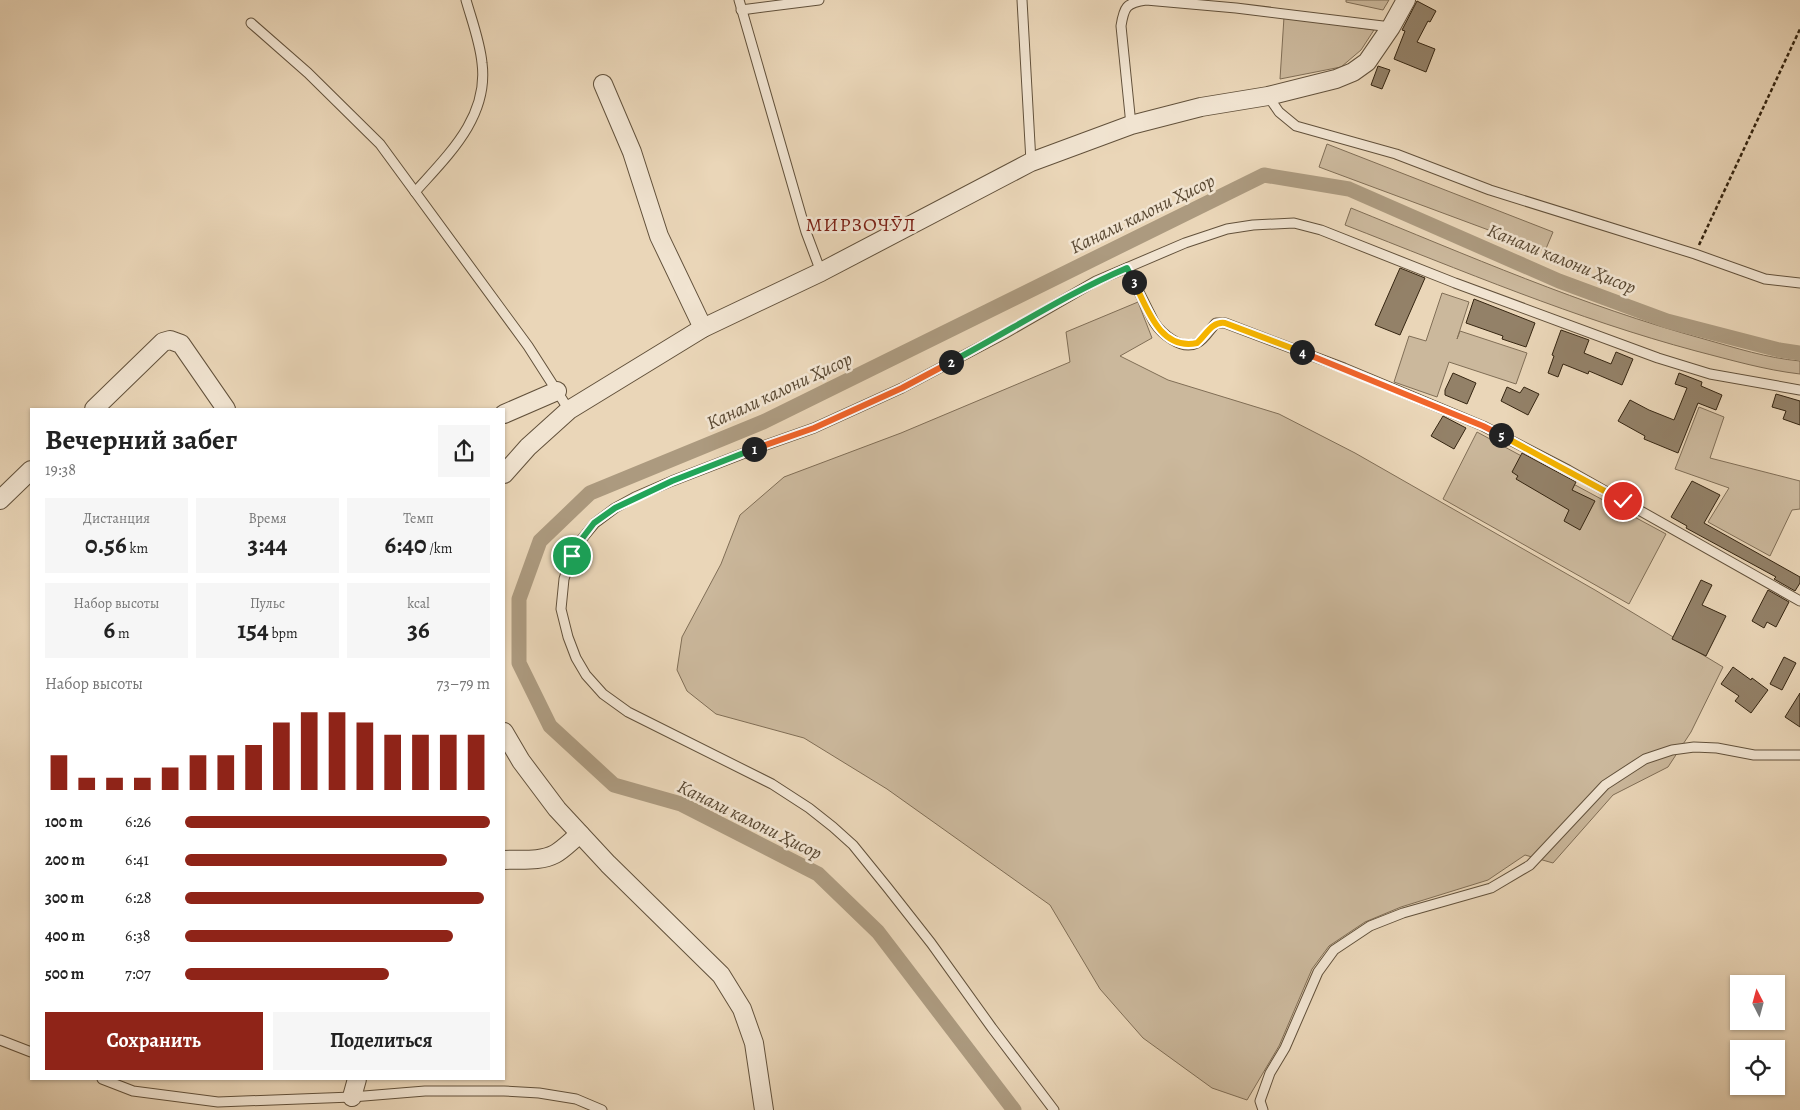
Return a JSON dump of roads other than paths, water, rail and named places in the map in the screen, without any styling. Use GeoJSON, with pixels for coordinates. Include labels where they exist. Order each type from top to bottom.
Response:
{"type":"FeatureCollection","features":[{"type":"Feature","properties":{"kind":"street"},"geometry":{"type":"LineString","coordinates":[[505,473],[528,446],[569,410],[703,328],[821,272],[1031,162],[1131,125],[1201,107],[1268,96],[1336,79],[1354,72],[1367,62],[1391,27],[1406,0]]}},
{"type":"Feature","properties":{"kind":"street"},"geometry":{"type":"LineString","coordinates":[[603,84],[632,152],[659,236],[703,328]]}},
{"type":"Feature","properties":{"kind":"street"},"geometry":{"type":"LineString","coordinates":[[95,408],[163,342],[170,340],[180,344],[225,408]]}},
{"type":"Feature","properties":{"kind":"street"},"geometry":{"type":"LineString","coordinates":[[505,414],[557,391]]}},
{"type":"Feature","properties":{"kind":"street"},"geometry":{"type":"LineString","coordinates":[[0,500],[30,471]]}},
{"type":"Feature","properties":{"kind":"street"},"geometry":{"type":"LineString","coordinates":[[505,734],[521,760],[557,809],[721,975],[742,1008],[754,1043],[764,1110]]}},
{"type":"Feature","properties":{"kind":"street"},"geometry":{"type":"LineString","coordinates":[[505,860],[529,860],[556,854],[580,834]]}},
{"type":"Feature","properties":{"kind":"street"},"geometry":{"type":"LineString","coordinates":[[352,1097],[357,1080]]}},
{"type":"Feature","properties":{"kind":"lane"},"geometry":{"type":"LineString","coordinates":[[415,192],[455,147],[472,122],[481,96],[482,64],[478,41],[466,0]]}},
{"type":"Feature","properties":{"kind":"lane"},"geometry":{"type":"LineString","coordinates":[[740,0],[806,232],[821,272]]}},
{"type":"Feature","properties":{"kind":"lane"},"geometry":{"type":"LineString","coordinates":[[742,10],[819,0]]}},
{"type":"Feature","properties":{"kind":"lane"},"geometry":{"type":"LineString","coordinates":[[1022,0],[1031,162]]}},
{"type":"Feature","properties":{"kind":"lane"},"geometry":{"type":"LineString","coordinates":[[1131,125],[1121,26],[1123,12],[1128,5],[1134,2],[1146,0],[1236,8],[1391,27]]}},
{"type":"Feature","properties":{"kind":"lane"},"geometry":{"type":"LineString","coordinates":[[251,23],[308,73],[380,144],[528,346],[569,410]]}},
{"type":"Feature","properties":{"kind":"lane"},"geometry":{"type":"LineString","coordinates":[[1268,96],[1279,112],[1296,126],[1396,154],[1490,190],[1695,254],[1765,279],[1800,283]]}},
{"type":"Feature","properties":{"kind":"lane"},"geometry":{"type":"LineString","coordinates":[[1054,1110],[931,943],[852,845],[809,808],[772,784],[628,712],[603,694],[586,675],[576,658],[568,637],[561,609],[564,580],[572,556],[594,523],[615,508],[672,481],[814,428],[902,388],[1004,334],[1096,281],[1185,244],[1227,229],[1253,225],[1294,223],[1321,230],[1455,283],[1658,358],[1710,374],[1800,390]]}},
{"type":"Feature","properties":{"kind":"lane"},"geometry":{"type":"LineString","coordinates":[[1127,268],[1154,322],[1171,339],[1186,345],[1197,343],[1216,323],[1225,323],[1379,382],[1483,426],[1568,470],[1800,601]]}},
{"type":"Feature","properties":{"kind":"lane"},"geometry":{"type":"LineString","coordinates":[[1263,1110],[1260,1101],[1262,1091],[1285,1048],[1318,972],[1334,950],[1370,926],[1403,913],[1491,888],[1530,865],[1605,785],[1645,759],[1672,750],[1694,747],[1718,748],[1754,755],[1800,755]]}},
{"type":"Feature","properties":{"kind":"lane"},"geometry":{"type":"LineString","coordinates":[[0,1040],[30,1052]]}},
{"type":"Feature","properties":{"kind":"lane"},"geometry":{"type":"LineString","coordinates":[[105,1080],[133,1091],[218,1102],[352,1097],[425,1091],[539,1093],[576,1099],[602,1110]]}},
{"type":"Feature","properties":{"kind":"waterway","name":"Канали калони Ҳисор"},"geometry":{"type":"LineString","coordinates":[[1014,1110],[878,932],[818,874],[681,804],[614,785],[550,726],[519,663],[519,599],[540,541],[590,493],[763,422],[1264,175],[1349,189],[1559,281],[1667,321],[1779,350],[1800,353]]}},
{"type":"Feature","properties":{"kind":"district","name":"МИРЗОЧӮЛ"},"geometry":{"type":"Point","coordinates":[861,224]}}]}
